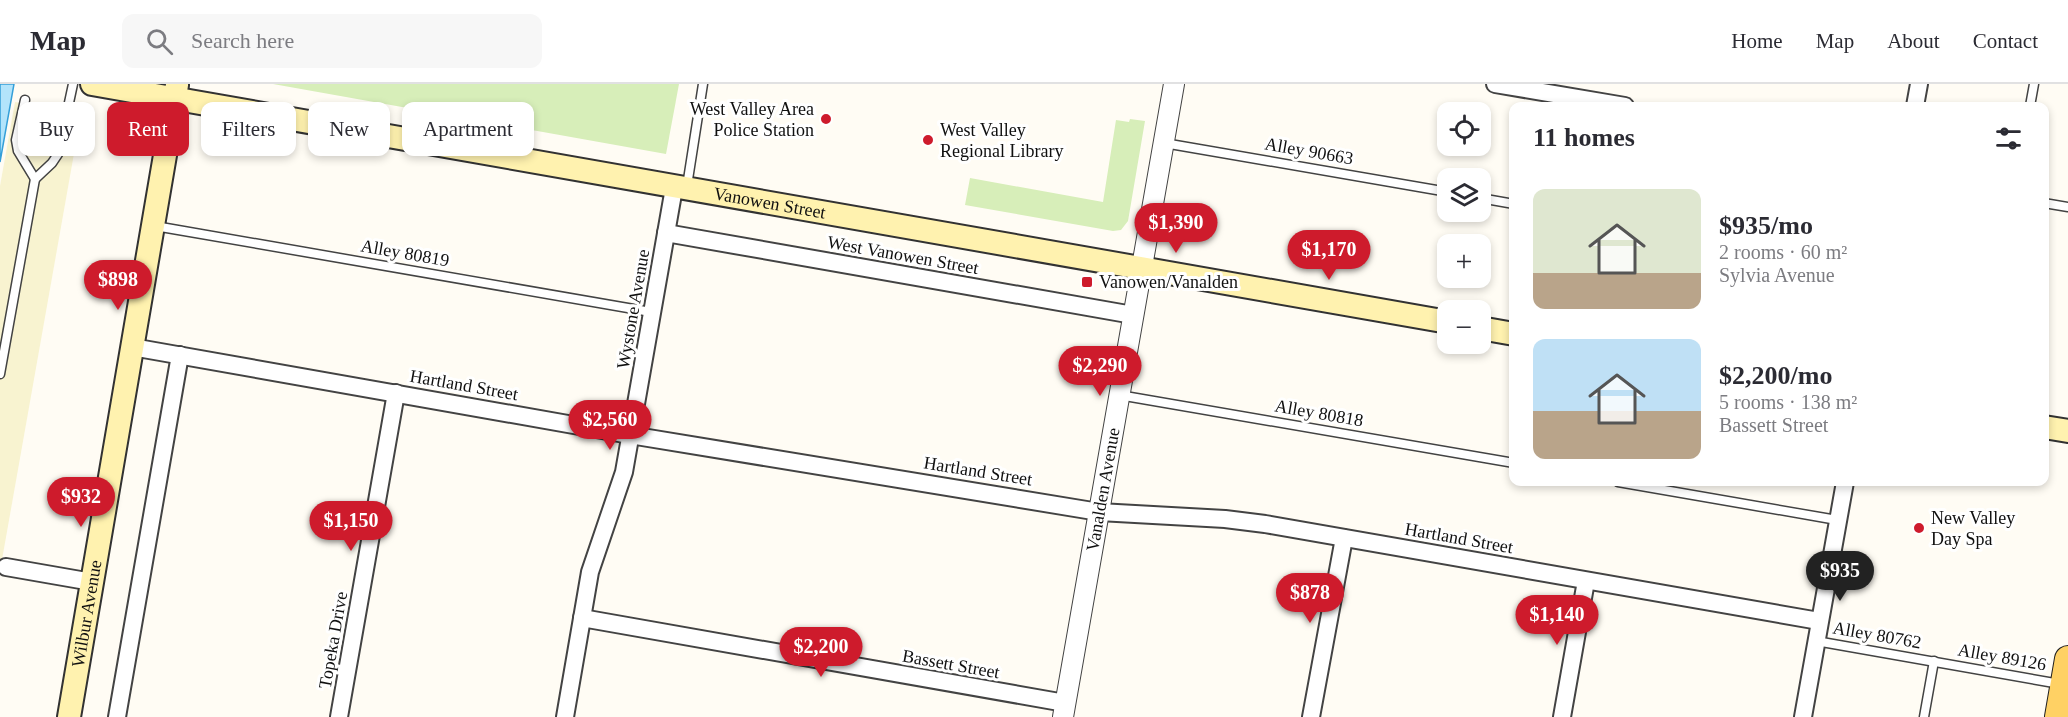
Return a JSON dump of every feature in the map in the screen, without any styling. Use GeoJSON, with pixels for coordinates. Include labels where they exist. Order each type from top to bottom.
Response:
{"type":"FeatureCollection","features":[{"type":"Feature","properties":{"kind":"main road","name":"Vanowen Street"},"geometry":{"type":"LineString","coordinates":[[92,84],[176,91],[680,189],[1437,320]]}},
{"type":"Feature","properties":{"kind":"main road","name":"Wilbur Avenue"},"geometry":{"type":"LineString","coordinates":[[69,717],[176,91]]}},
{"type":"Feature","properties":{"kind":"main road"},"geometry":{"type":"LineString","coordinates":[[1491,330],[1509,333]]}},
{"type":"Feature","properties":{"kind":"main road"},"geometry":{"type":"LineString","coordinates":[[2049,428],[2068,431]]}},
{"type":"Feature","properties":{"kind":"main road"},"geometry":{"type":"LineString","coordinates":[[2058,717],[2068,659]]}},
{"type":"Feature","properties":{"kind":"street","name":"Vanalden Avenue"},"geometry":{"type":"LineString","coordinates":[[1064,710],[1174,84]]}},
{"type":"Feature","properties":{"kind":"street"},"geometry":{"type":"LineString","coordinates":[[1495,84],[1601,102]]}},
{"type":"Feature","properties":{"kind":"street"},"geometry":{"type":"LineString","coordinates":[[1916,102],[1919,84]]}},
{"type":"Feature","properties":{"kind":"street","name":"Wystone Avenue"},"geometry":{"type":"LineString","coordinates":[[565,717],[590,572],[624,472],[666,233],[680,189]]}},
{"type":"Feature","properties":{"kind":"street","name":"West Vanowen Street"},"geometry":{"type":"LineString","coordinates":[[666,233],[1133,315]]}},
{"type":"Feature","properties":{"kind":"street","name":"Hartland Street"},"geometry":{"type":"LineString","coordinates":[[132,347],[630,435],[1099,512],[1225,519],[1265,524],[1819,621]]}},
{"type":"Feature","properties":{"kind":"street"},"geometry":{"type":"LineString","coordinates":[[117,717],[180,355]]}},
{"type":"Feature","properties":{"kind":"street","name":"Topeka Drive"},"geometry":{"type":"LineString","coordinates":[[339,717],[396,393]]}},
{"type":"Feature","properties":{"kind":"street"},"geometry":{"type":"LineString","coordinates":[[1803,717],[1844,486]]}},
{"type":"Feature","properties":{"kind":"street"},"geometry":{"type":"LineString","coordinates":[[1311,717],[1344,538]]}},
{"type":"Feature","properties":{"kind":"street"},"geometry":{"type":"LineString","coordinates":[[6,567],[92,582]]}},
{"type":"Feature","properties":{"kind":"street"},"geometry":{"type":"LineString","coordinates":[[1562,717],[1586,581]]}},
{"type":"Feature","properties":{"kind":"street","name":"Bassett Street"},"geometry":{"type":"LineString","coordinates":[[582,618],[1064,710]]}},
{"type":"Feature","properties":{"kind":"lane"},"geometry":{"type":"LineString","coordinates":[[0,374],[35,179],[58,154],[73,84]]}},
{"type":"Feature","properties":{"kind":"lane"},"geometry":{"type":"LineString","coordinates":[[680,189],[704,84]]}},
{"type":"Feature","properties":{"kind":"lane"},"geometry":{"type":"LineString","coordinates":[[2031,102],[2034,84]]}},
{"type":"Feature","properties":{"kind":"lane"},"geometry":{"type":"LineString","coordinates":[[25,100],[16,140],[18,151],[35,179]]}},
{"type":"Feature","properties":{"kind":"lane","name":"Alley 90663"},"geometry":{"type":"LineString","coordinates":[[1164,143],[1437,190]]}},
{"type":"Feature","properties":{"kind":"lane"},"geometry":{"type":"LineString","coordinates":[[1491,200],[1509,203]]}},
{"type":"Feature","properties":{"kind":"lane"},"geometry":{"type":"LineString","coordinates":[[2049,204],[2068,207]]}},
{"type":"Feature","properties":{"kind":"lane","name":"Alley 80819"},"geometry":{"type":"LineString","coordinates":[[153,225],[651,312]]}},
{"type":"Feature","properties":{"kind":"lane","name":"Alley 80818"},"geometry":{"type":"LineString","coordinates":[[1119,395],[1509,462]]}},
{"type":"Feature","properties":{"kind":"lane"},"geometry":{"type":"LineString","coordinates":[[1641,486],[1837,520]]}},
{"type":"Feature","properties":{"kind":"lane","name":"Alley 80762"},"geometry":{"type":"LineString","coordinates":[[1816,641],[1934,662]]}},
{"type":"Feature","properties":{"kind":"lane"},"geometry":{"type":"LineString","coordinates":[[1924,717],[1934,662]]}},
{"type":"Feature","properties":{"kind":"lane","name":"Alley 89126"},"geometry":{"type":"LineString","coordinates":[[1934,662],[2065,685]]}},
{"type":"Feature","properties":{"kind":"shaded area"},"geometry":{"type":"Polygon","coordinates":[[[15,102],[18,103],[18,156],[74,156],[0,571],[0,186],[15,102]]]}},
{"type":"Feature","properties":{"kind":"green space"},"geometry":{"type":"Polygon","coordinates":[[[273,84],[679,84],[666,154],[534,130],[534,102],[402,102],[402,107],[390,105],[390,102],[374,102],[273,84]]]}},
{"type":"Feature","properties":{"kind":"green space"},"geometry":{"type":"Polygon","coordinates":[[[1130,119],[1145,121],[1128,221],[1121,230],[1113,231],[965,205],[970,178],[1103,202],[1116,120],[1129,122],[1130,119]]]}},
{"type":"Feature","properties":{"kind":"water"},"geometry":{"type":"Polygon","coordinates":[[[0,84],[14,84],[0,162],[0,84]]]}},
{"type":"Feature","properties":{"kind":"place","name":"West Valley Area Police Station"},"geometry":{"type":"Point","coordinates":[826,119]}},
{"type":"Feature","properties":{"kind":"place","name":"West Valley Regional Library"},"geometry":{"type":"Point","coordinates":[928,140]}},
{"type":"Feature","properties":{"kind":"place","name":"Vanowen/Vanalden"},"geometry":{"type":"Point","coordinates":[1087,282]}},
{"type":"Feature","properties":{"kind":"place","name":"New Valley Day Spa"},"geometry":{"type":"Point","coordinates":[1919,528]}}]}
